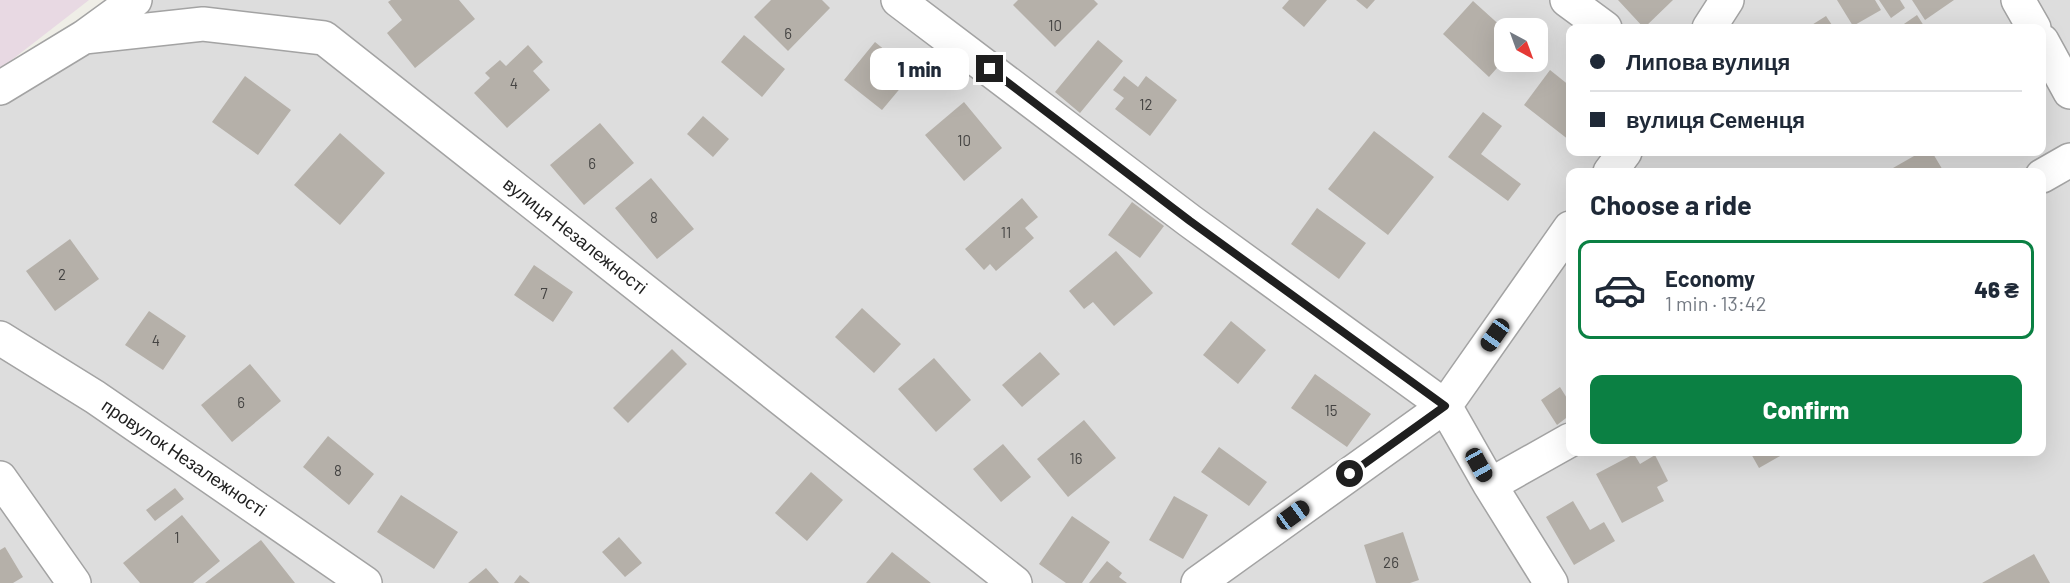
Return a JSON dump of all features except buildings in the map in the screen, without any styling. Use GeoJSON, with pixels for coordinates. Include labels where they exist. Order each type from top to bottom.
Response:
{"type":"FeatureCollection","features":[{"type":"Feature","properties":{"kind":"street"},"geometry":{"type":"LineString","coordinates":[[0,88],[84,37],[135,0]]}},
{"type":"Feature","properties":{"kind":"street"},"geometry":{"type":"LineString","coordinates":[[898,0],[1190,221],[1445,406],[1490,485],[1551,583]]}},
{"type":"Feature","properties":{"kind":"street"},"geometry":{"type":"LineString","coordinates":[[1566,0],[1599,24]]}},
{"type":"Feature","properties":{"kind":"street"},"geometry":{"type":"LineString","coordinates":[[1712,24],[1727,0]]}},
{"type":"Feature","properties":{"kind":"street"},"geometry":{"type":"LineString","coordinates":[[2018,0],[2032,24]]}},
{"type":"Feature","properties":{"kind":"street","name":"вулиця Незалежності"},"geometry":{"type":"LineString","coordinates":[[84,37],[203,24],[324,38],[1015,583]]}},
{"type":"Feature","properties":{"kind":"street"},"geometry":{"type":"LineString","coordinates":[[2046,48],[2070,92]]}},
{"type":"Feature","properties":{"kind":"street"},"geometry":{"type":"LineString","coordinates":[[2046,175],[2070,160]]}},
{"type":"Feature","properties":{"kind":"street"},"geometry":{"type":"LineString","coordinates":[[1198,583],[1445,406],[1566,234]]}},
{"type":"Feature","properties":{"kind":"street","name":"провулок Незалежності"},"geometry":{"type":"LineString","coordinates":[[0,338],[95,397],[365,583]]}},
{"type":"Feature","properties":{"kind":"street"},"geometry":{"type":"LineString","coordinates":[[1490,485],[1566,442]]}},
{"type":"Feature","properties":{"kind":"street"},"geometry":{"type":"LineString","coordinates":[[0,478],[74,583]]}},
{"type":"Feature","properties":{"kind":"shaded area"},"geometry":{"type":"Polygon","coordinates":[[[0,0],[89,0],[0,69],[0,0]]]}},
{"type":"Feature","properties":{"kind":"shaded area"},"geometry":{"type":"Polygon","coordinates":[[[133,0],[2070,0],[2070,583],[0,583],[0,105],[133,0]]]}},
{"type":"Feature","properties":{"kind":"route"},"geometry":{"type":"LineString","coordinates":[[990,69],[1190,221],[1445,406],[1350,474]]}}]}
